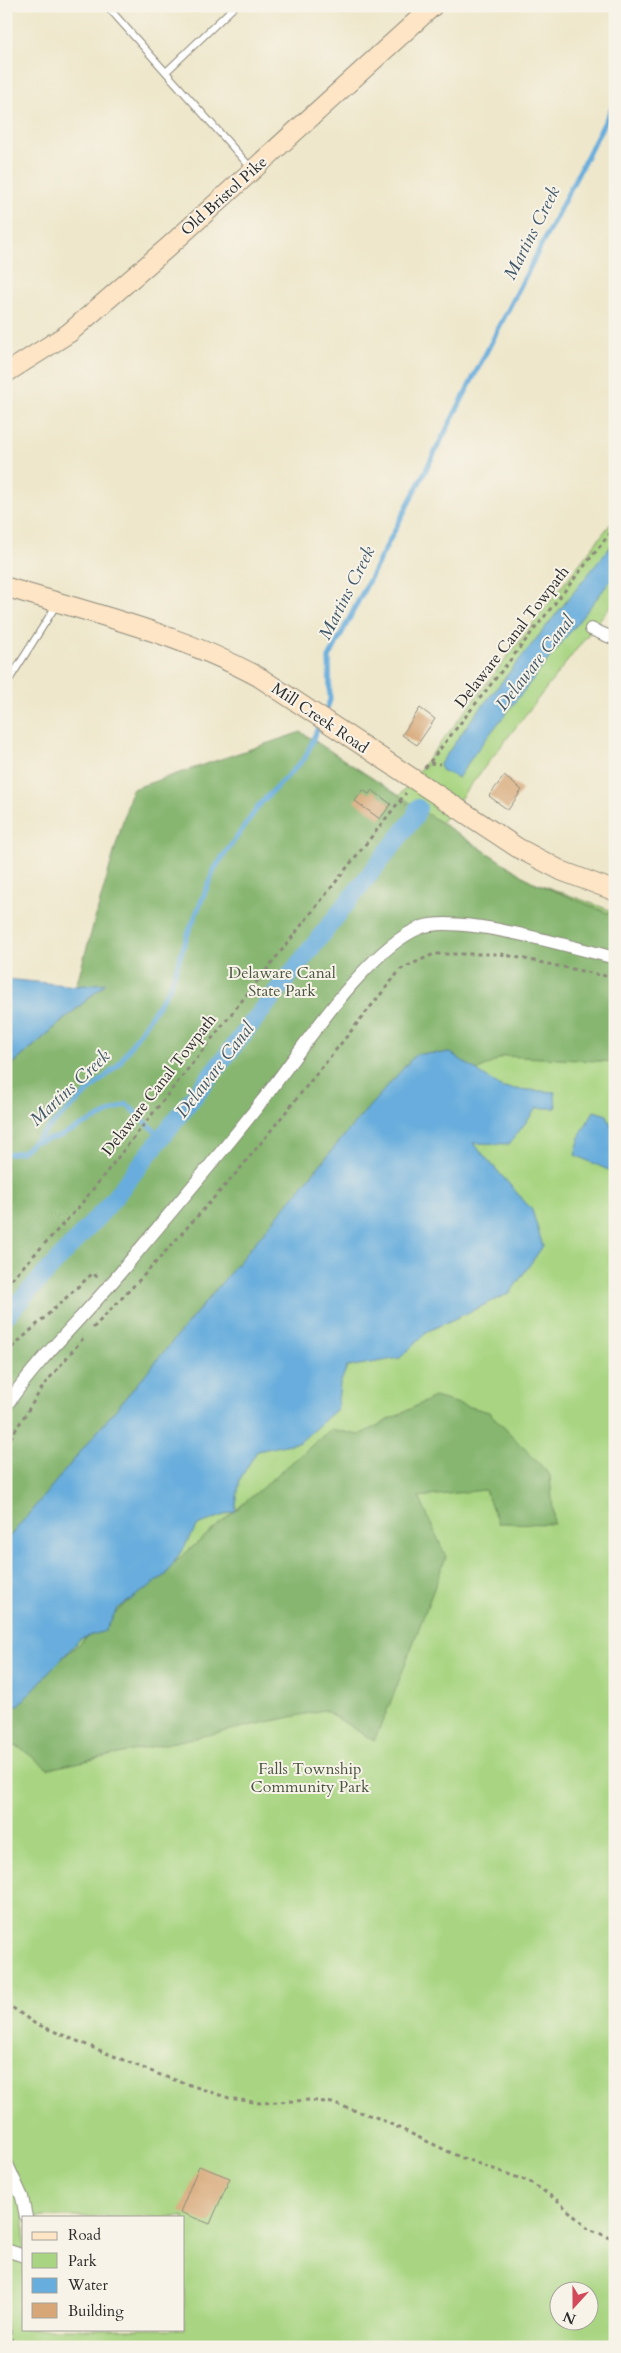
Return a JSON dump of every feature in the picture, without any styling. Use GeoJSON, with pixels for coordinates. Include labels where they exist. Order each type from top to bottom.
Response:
{"type":"FeatureCollection","features":[{"type":"Feature","properties":{"kind":"main road","name":"Old Bristol Pike"},"geometry":{"type":"LineString","coordinates":[[6,373],[69,334],[167,248],[432,6]]}},
{"type":"Feature","properties":{"kind":"main road","name":"Mill Creek Road"},"geometry":{"type":"LineString","coordinates":[[6,588],[200,648],[259,677],[518,848],[562,871],[615,891]]}},
{"type":"Feature","properties":{"kind":"street"},"geometry":{"type":"LineString","coordinates":[[591,630],[615,639]]}},
{"type":"Feature","properties":{"kind":"street"},"geometry":{"type":"LineString","coordinates":[[6,1406],[47,1351],[108,1286],[261,1103],[328,1015],[386,948],[404,936],[423,927],[439,924],[459,925],[559,944],[615,958]]}},
{"type":"Feature","properties":{"kind":"street"},"geometry":{"type":"LineString","coordinates":[[6,2162],[22,2197],[26,2216]]}},
{"type":"Feature","properties":{"kind":"street"},"geometry":{"type":"LineString","coordinates":[[6,2250],[22,2255]]}},
{"type":"Feature","properties":{"kind":"lane"},"geometry":{"type":"LineString","coordinates":[[107,6],[253,170]]}},
{"type":"Feature","properties":{"kind":"lane"},"geometry":{"type":"LineString","coordinates":[[166,72],[235,6]]}},
{"type":"Feature","properties":{"kind":"lane"},"geometry":{"type":"LineString","coordinates":[[6,685],[57,603]]}},
{"type":"Feature","properties":{"kind":"path","name":"Delaware Canal Towpath"},"geometry":{"type":"LineString","coordinates":[[440,764],[429,763],[615,527]]}},
{"type":"Feature","properties":{"kind":"path","name":"Delaware Canal Towpath"},"geometry":{"type":"LineString","coordinates":[[6,1285],[78,1208],[399,800],[405,806]]}},
{"type":"Feature","properties":{"kind":"path"},"geometry":{"type":"LineString","coordinates":[[6,1445],[44,1385],[87,1334],[147,1272],[239,1170],[401,970],[434,954],[501,954],[615,978]]}},
{"type":"Feature","properties":{"kind":"path"},"geometry":{"type":"LineString","coordinates":[[6,1354],[93,1273],[108,1286]]}},
{"type":"Feature","properties":{"kind":"path"},"geometry":{"type":"LineString","coordinates":[[6,2003],[34,2023],[163,2076],[229,2098],[260,2103],[310,2100],[332,2103],[378,2118],[460,2157],[530,2182],[558,2200],[587,2228],[615,2240]]}},
{"type":"Feature","properties":{"kind":"path"},"geometry":{"type":"LineString","coordinates":[[6,2298],[12,2347]]}},
{"type":"Feature","properties":{"kind":"green space","name":"Falls Township Community Park"},"geometry":{"type":"Polygon","coordinates":[[[615,518],[615,600],[441,823],[531,881],[615,912],[615,2347],[6,2347],[6,1276],[257,973],[404,790],[615,518]]]}},
{"type":"Feature","properties":{"kind":"green space","name":"Delaware Canal State Park"},"geometry":{"type":"Polygon","coordinates":[[[301,732],[531,881],[615,916],[615,1062],[504,1056],[418,1104],[6,1585],[6,1070],[105,984],[76,986],[132,789],[301,732]]]}},
{"type":"Feature","properties":{"kind":"green space"},"geometry":{"type":"Polygon","coordinates":[[[434,1397],[489,1412],[550,1475],[554,1524],[498,1523],[485,1490],[419,1497],[446,1557],[374,1741],[324,1710],[48,1769],[22,1749],[6,1743],[6,1706],[331,1429],[359,1435],[434,1397]]]}},
{"type":"Feature","properties":{"kind":"water"},"geometry":{"type":"Polygon","coordinates":[[[615,541],[615,575],[474,754],[458,778],[441,770],[440,764],[471,720],[615,541]]]}},
{"type":"Feature","properties":{"kind":"water"},"geometry":{"type":"Polygon","coordinates":[[[6,979],[76,986],[106,983],[6,1070],[6,979]]]}},
{"type":"Feature","properties":{"kind":"water"},"geometry":{"type":"Polygon","coordinates":[[[451,1053],[502,1088],[555,1092],[556,1108],[537,1108],[509,1144],[473,1143],[532,1210],[543,1246],[510,1293],[428,1331],[400,1358],[347,1367],[340,1384],[337,1409],[300,1442],[257,1451],[240,1479],[235,1511],[198,1525],[166,1575],[117,1609],[105,1631],[80,1639],[18,1706],[6,1705],[6,1541],[359,1118],[416,1054],[451,1053]]]}},
{"type":"Feature","properties":{"kind":"water"},"geometry":{"type":"Polygon","coordinates":[[[594,1111],[607,1115],[615,1135],[615,1173],[575,1155],[581,1133],[594,1111]]]}},
{"type":"Feature","properties":{"kind":"building"},"geometry":{"type":"Polygon","coordinates":[[[420,708],[435,719],[417,745],[402,735],[420,708]]]}},
{"type":"Feature","properties":{"kind":"building"},"geometry":{"type":"Polygon","coordinates":[[[504,776],[522,790],[508,810],[489,796],[504,776]]]}},
{"type":"Feature","properties":{"kind":"building"},"geometry":{"type":"Polygon","coordinates":[[[363,790],[369,794],[372,790],[391,804],[380,819],[355,801],[363,790]]]}},
{"type":"Feature","properties":{"kind":"building"},"geometry":{"type":"Polygon","coordinates":[[[199,2166],[230,2178],[210,2224],[180,2212],[199,2166]]]}},
{"type":"Feature","properties":{"kind":"waterway","name":"Martins Creek"},"geometry":{"type":"LineString","coordinates":[[324,716],[330,700],[329,658],[615,102]]}},
{"type":"Feature","properties":{"kind":"waterway","name":"Martins Creek"},"geometry":{"type":"LineString","coordinates":[[6,1154],[22,1152],[118,1065],[170,987],[187,936],[215,868],[260,804],[305,758],[320,723]]}},
{"type":"Feature","properties":{"kind":"waterway","name":"Delaware Canal"},"geometry":{"type":"LineString","coordinates":[[6,1316],[106,1208],[414,818],[418,808]]}},
{"type":"Feature","properties":{"kind":"waterway"},"geometry":{"type":"LineString","coordinates":[[34,1142],[58,1137],[127,1104],[162,1138]]}}]}
